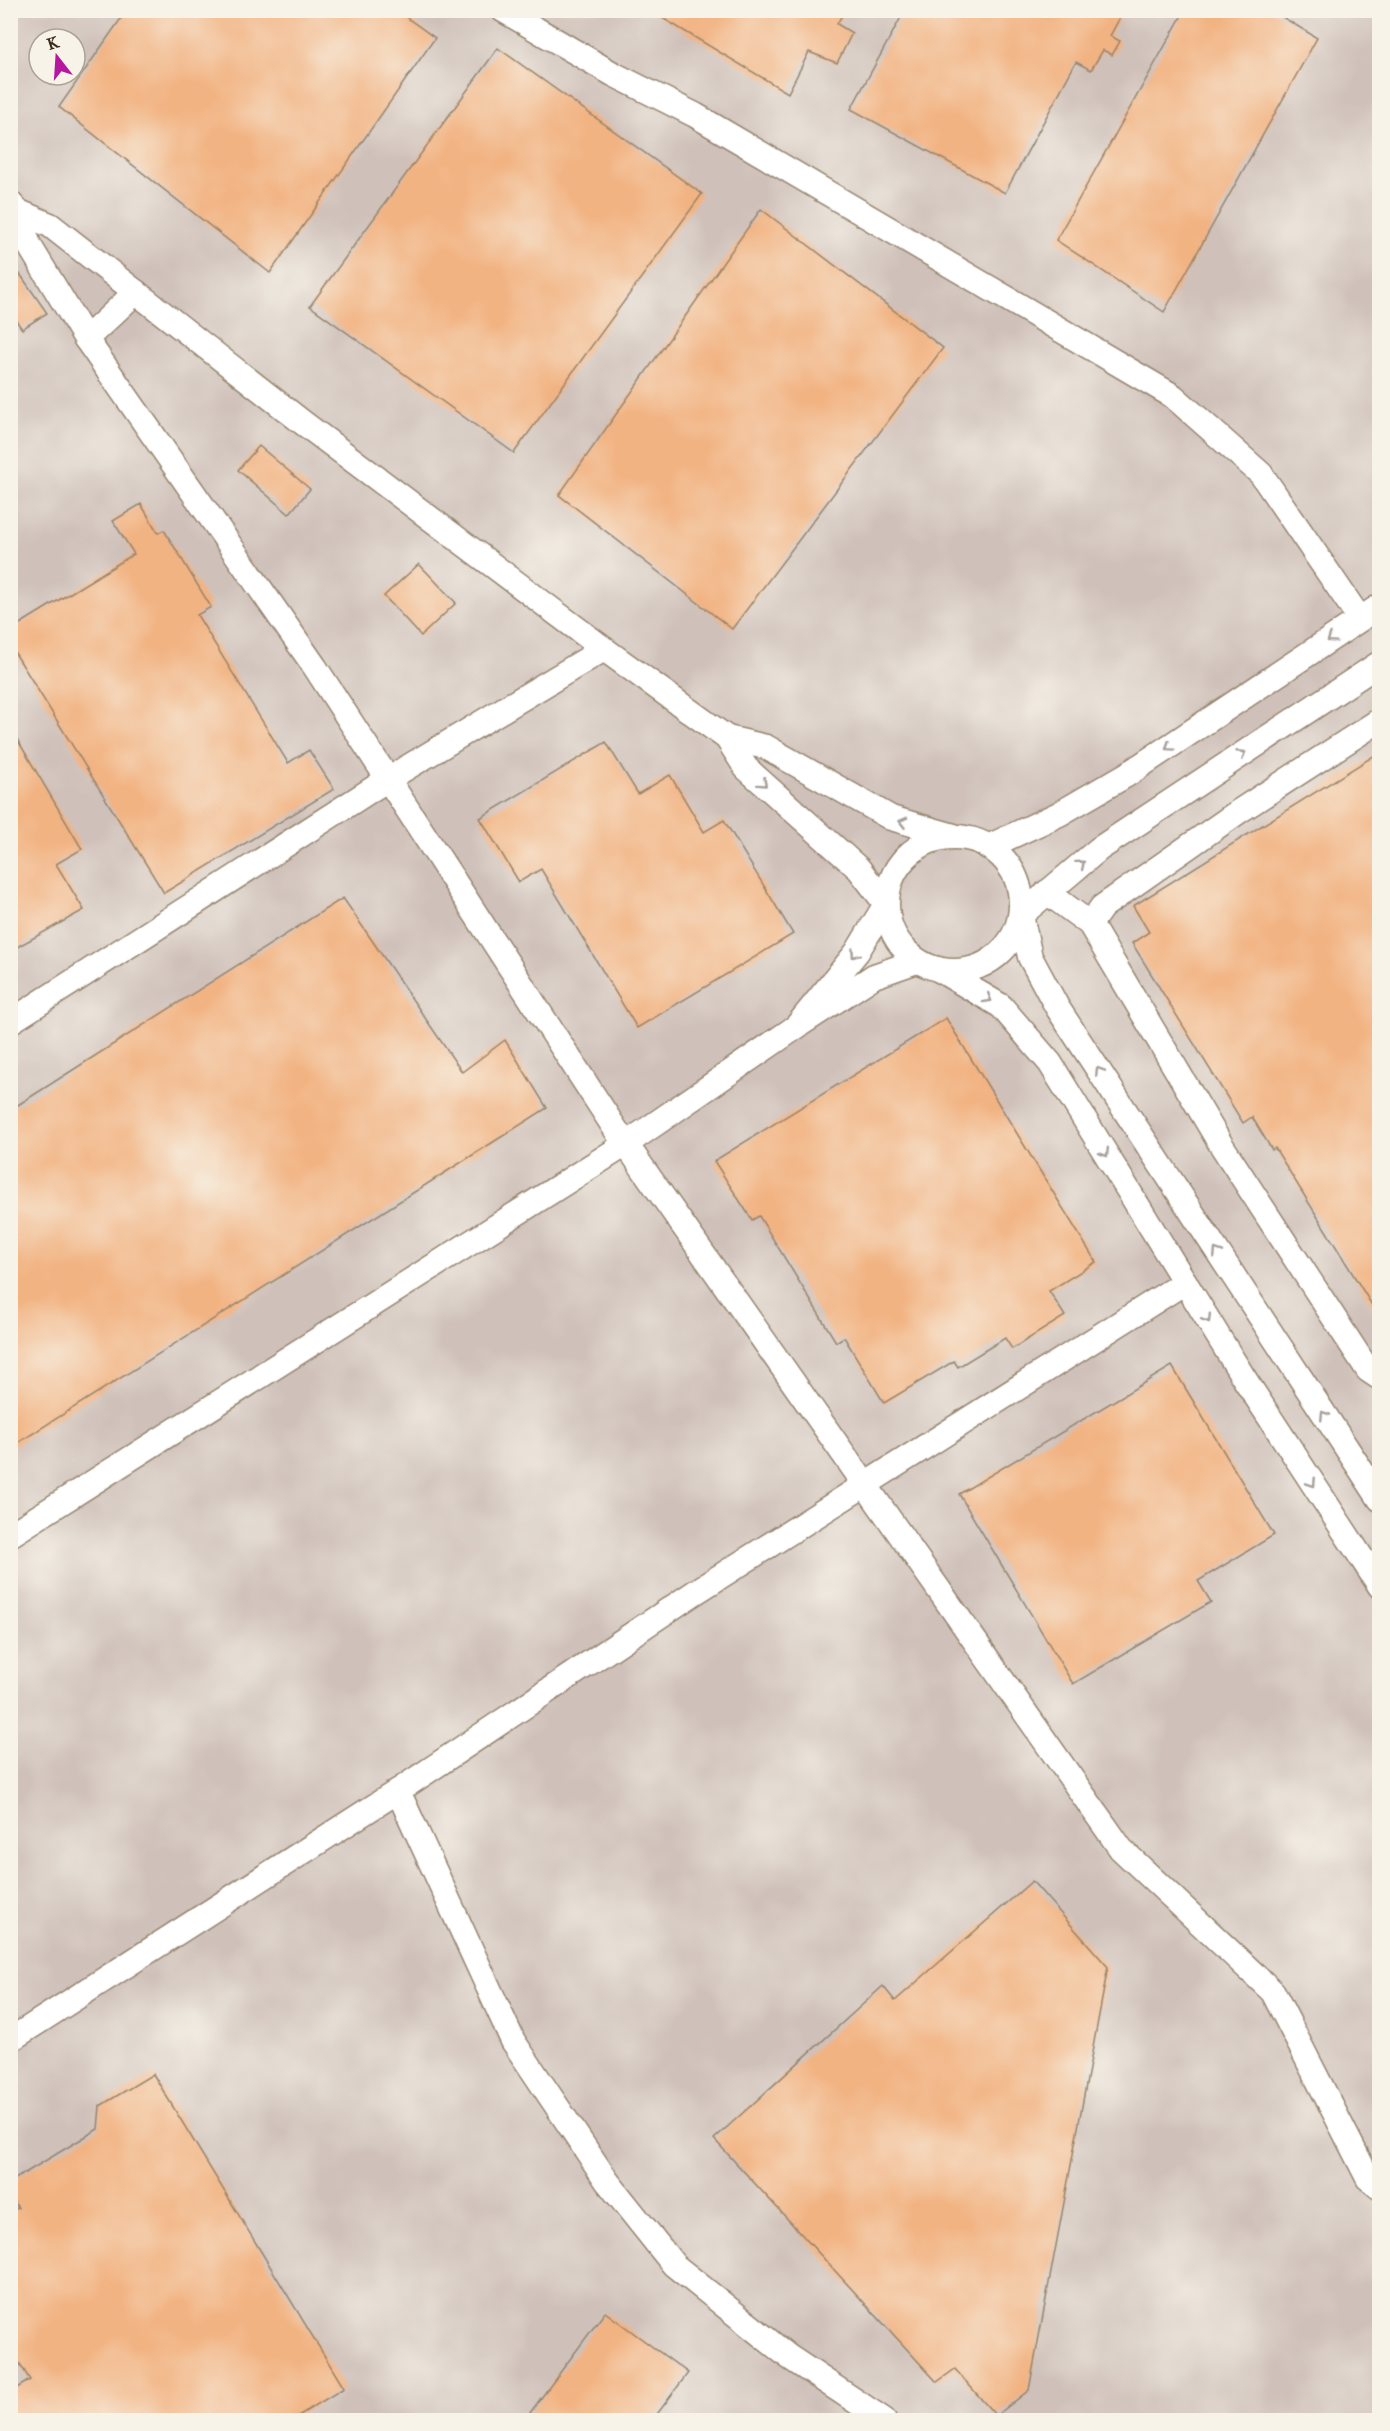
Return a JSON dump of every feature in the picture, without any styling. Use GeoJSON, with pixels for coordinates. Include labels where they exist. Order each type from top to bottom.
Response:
{"type":"FeatureCollection","features":[{"type":"Feature","properties":{"kind":"street"},"geometry":{"type":"LineString","coordinates":[[503,10],[613,74],[695,115],[1173,396],[1262,474],[1370,612],[1128,774],[1059,814],[988,847]]}},
{"type":"Feature","properties":{"kind":"street"},"geometry":{"type":"LineString","coordinates":[[14,207],[50,225],[292,414],[604,649],[727,738],[746,768],[859,869],[886,904],[890,926],[901,946],[927,965],[1001,1006],[1050,1063],[1248,1385],[1380,1586]]}},
{"type":"Feature","properties":{"kind":"street"},"geometry":{"type":"LineString","coordinates":[[14,207],[29,245],[86,339],[315,667],[626,1144],[1121,1849],[1273,1992],[1368,2178],[1380,2188]]}},
{"type":"Feature","properties":{"kind":"street"},"geometry":{"type":"LineString","coordinates":[[86,339],[136,292]]}},
{"type":"Feature","properties":{"kind":"street"},"geometry":{"type":"LineString","coordinates":[[10,1022],[387,779],[604,649]]}},
{"type":"Feature","properties":{"kind":"street"},"geometry":{"type":"LineString","coordinates":[[10,1535],[626,1144],[874,976],[927,965],[960,971],[981,966],[1000,953],[1013,936],[1021,915],[1099,849],[1380,663]]}},
{"type":"Feature","properties":{"kind":"street"},"geometry":{"type":"LineString","coordinates":[[1090,924],[1102,907],[1238,812],[1380,720]]}},
{"type":"Feature","properties":{"kind":"street"},"geometry":{"type":"LineString","coordinates":[[727,738],[766,747],[891,818],[981,842],[999,854],[1013,872],[1020,893],[1021,915],[1030,957],[1057,1007],[1380,1499]]}},
{"type":"Feature","properties":{"kind":"street"},"geometry":{"type":"LineString","coordinates":[[796,1027],[857,952],[886,904],[890,883],[901,863],[917,848],[937,839],[959,837]]}},
{"type":"Feature","properties":{"kind":"street"},"geometry":{"type":"LineString","coordinates":[[1047,892],[1090,924],[1220,1143],[1368,1370],[1380,1378]]}},
{"type":"Feature","properties":{"kind":"street"},"geometry":{"type":"LineString","coordinates":[[10,2040],[398,1791],[694,1593],[1185,1282]]}},
{"type":"Feature","properties":{"kind":"street"},"geometry":{"type":"LineString","coordinates":[[398,1791],[513,2041],[607,2181],[674,2265],[789,2356],[884,2421]]}},
{"type":"Feature","properties":{"kind":"shaded area"},"geometry":{"type":"Polygon","coordinates":[[[11,11],[1379,11],[1379,2420],[11,2420],[11,11]]]}},
{"type":"Feature","properties":{"kind":"building"},"geometry":{"type":"Polygon","coordinates":[[[127,10],[396,10],[435,38],[270,273],[59,107],[73,87],[87,87],[87,67],[127,10]]]}},
{"type":"Feature","properties":{"kind":"building"},"geometry":{"type":"Polygon","coordinates":[[[649,10],[845,10],[837,24],[852,33],[837,63],[809,52],[788,93],[649,10]]]}},
{"type":"Feature","properties":{"kind":"building"},"geometry":{"type":"Polygon","coordinates":[[[905,10],[1124,10],[1110,36],[1120,41],[1112,55],[1103,50],[1091,70],[1076,62],[1005,193],[851,109],[905,10]]]}},
{"type":"Feature","properties":{"kind":"building"},"geometry":{"type":"Polygon","coordinates":[[[1185,10],[1271,10],[1317,38],[1164,312],[1056,240],[1185,10]]]}},
{"type":"Feature","properties":{"kind":"building"},"geometry":{"type":"Polygon","coordinates":[[[498,48],[702,194],[514,453],[310,306],[498,48]]]}},
{"type":"Feature","properties":{"kind":"building"},"geometry":{"type":"Polygon","coordinates":[[[761,209],[943,348],[732,629],[559,495],[761,209]]]}},
{"type":"Feature","properties":{"kind":"building"},"geometry":{"type":"Polygon","coordinates":[[[20,274],[47,313],[22,329],[10,312],[10,280],[20,274]]]}},
{"type":"Feature","properties":{"kind":"building"},"geometry":{"type":"Polygon","coordinates":[[[259,446],[310,489],[289,514],[238,470],[259,446]]]}},
{"type":"Feature","properties":{"kind":"building"},"geometry":{"type":"Polygon","coordinates":[[[141,504],[158,533],[164,530],[211,607],[197,615],[288,763],[309,750],[334,789],[164,893],[10,645],[10,630],[134,554],[113,521],[141,504]]]}},
{"type":"Feature","properties":{"kind":"building"},"geometry":{"type":"Polygon","coordinates":[[[419,564],[456,603],[421,636],[384,596],[419,564]]]}},
{"type":"Feature","properties":{"kind":"building"},"geometry":{"type":"Polygon","coordinates":[[[10,727],[82,849],[56,864],[84,910],[10,951],[10,727]]]}},
{"type":"Feature","properties":{"kind":"building"},"geometry":{"type":"Polygon","coordinates":[[[606,742],[638,794],[670,775],[704,832],[724,820],[793,934],[637,1028],[541,869],[519,882],[480,818],[606,742]]]}},
{"type":"Feature","properties":{"kind":"building"},"geometry":{"type":"Polygon","coordinates":[[[1380,752],[1380,1318],[1275,1148],[1272,1150],[1252,1117],[1243,1123],[1132,943],[1149,932],[1133,906],[1380,752]]]}},
{"type":"Feature","properties":{"kind":"building"},"geometry":{"type":"Polygon","coordinates":[[[343,898],[462,1072],[505,1040],[547,1108],[10,1448],[10,1110],[343,898]]]}},
{"type":"Feature","properties":{"kind":"building"},"geometry":{"type":"Polygon","coordinates":[[[946,1018],[1096,1262],[1049,1291],[1065,1316],[1012,1349],[1005,1338],[958,1367],[954,1361],[884,1403],[844,1337],[836,1342],[759,1216],[752,1220],[714,1161],[946,1018]]]}},
{"type":"Feature","properties":{"kind":"building"},"geometry":{"type":"Polygon","coordinates":[[[1172,1366],[1274,1535],[1198,1581],[1211,1602],[1073,1684],[959,1494],[1172,1366]]]}},
{"type":"Feature","properties":{"kind":"building"},"geometry":{"type":"Polygon","coordinates":[[[1032,1881],[1108,1967],[1029,2390],[996,2416],[955,2369],[937,2382],[714,2139],[883,1986],[895,2001],[1032,1881]]]}},
{"type":"Feature","properties":{"kind":"building"},"geometry":{"type":"Polygon","coordinates":[[[153,2074],[344,2388],[290,2421],[10,2421],[10,2392],[30,2380],[10,2348],[10,2212],[18,2208],[10,2195],[10,2182],[98,2129],[100,2106],[153,2074]]]}},
{"type":"Feature","properties":{"kind":"building"},"geometry":{"type":"Polygon","coordinates":[[[605,2312],[688,2373],[652,2421],[524,2421],[605,2312]]]}}]}
